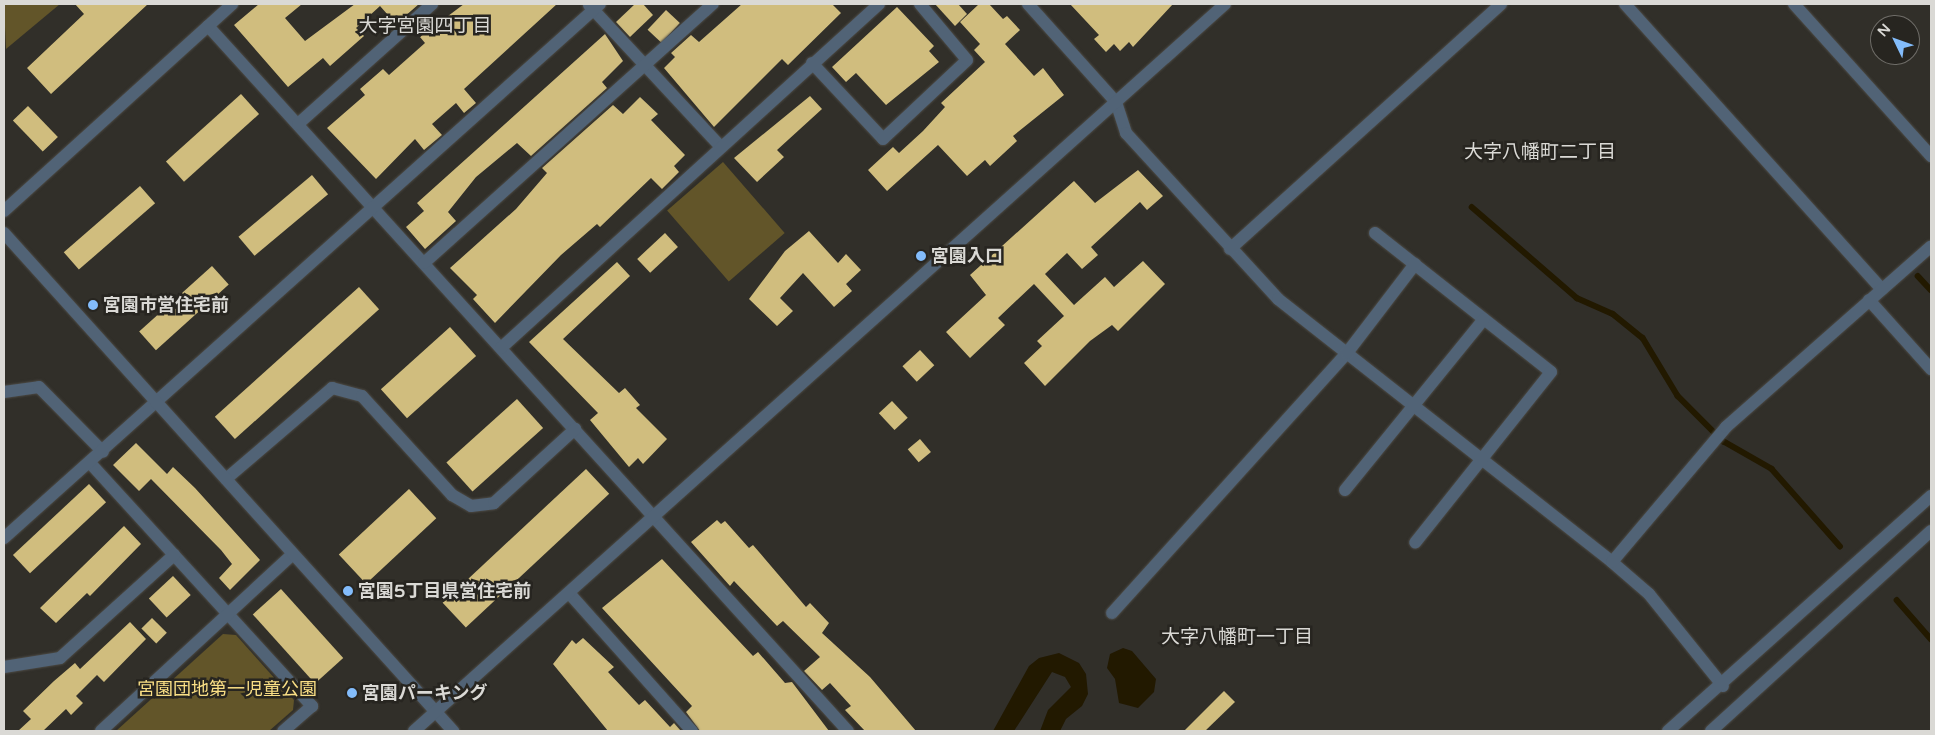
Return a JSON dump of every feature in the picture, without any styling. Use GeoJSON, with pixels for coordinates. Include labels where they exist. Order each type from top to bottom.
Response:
{"type":"FeatureCollection","features":[{"type":"Feature","properties":{"kind":"street"},"geometry":{"type":"LineString","coordinates":[[4,211],[232,4]]}},
{"type":"Feature","properties":{"kind":"street"},"geometry":{"type":"LineString","coordinates":[[298,124],[432,4]]}},
{"type":"Feature","properties":{"kind":"street"},"geometry":{"type":"LineString","coordinates":[[424,263],[713,4]]}},
{"type":"Feature","properties":{"kind":"street"},"geometry":{"type":"LineString","coordinates":[[501,348],[720,146],[879,4]]}},
{"type":"Feature","properties":{"kind":"street"},"geometry":{"type":"LineString","coordinates":[[812,63],[883,139],[967,60],[920,4]]}},
{"type":"Feature","properties":{"kind":"street"},"geometry":{"type":"LineString","coordinates":[[1028,4],[1116,102],[1126,133],[1230,249],[1278,299],[1612,562],[1648,594],[1723,686]]}},
{"type":"Feature","properties":{"kind":"street"},"geometry":{"type":"LineString","coordinates":[[414,731],[1225,4]]}},
{"type":"Feature","properties":{"kind":"street"},"geometry":{"type":"LineString","coordinates":[[1230,249],[1501,4]]}},
{"type":"Feature","properties":{"kind":"street"},"geometry":{"type":"LineString","coordinates":[[1625,4],[1882,289]]}},
{"type":"Feature","properties":{"kind":"street"},"geometry":{"type":"LineString","coordinates":[[1794,4],[1931,156]]}},
{"type":"Feature","properties":{"kind":"street"},"geometry":{"type":"LineString","coordinates":[[4,538],[91,464],[156,402],[374,208],[594,6],[645,66],[720,146]]}},
{"type":"Feature","properties":{"kind":"street"},"geometry":{"type":"LineString","coordinates":[[208,26],[848,731]]}},
{"type":"Feature","properties":{"kind":"street"},"geometry":{"type":"LineString","coordinates":[[4,233],[453,731]]}},
{"type":"Feature","properties":{"kind":"street"},"geometry":{"type":"LineString","coordinates":[[1375,233],[1551,372],[1415,543]]}},
{"type":"Feature","properties":{"kind":"street"},"geometry":{"type":"LineString","coordinates":[[1612,562],[1726,427],[1931,246]]}},
{"type":"Feature","properties":{"kind":"street"},"geometry":{"type":"LineString","coordinates":[[1112,614],[1347,353],[1415,264]]}},
{"type":"Feature","properties":{"kind":"street"},"geometry":{"type":"LineString","coordinates":[[1869,300],[1931,369]]}},
{"type":"Feature","properties":{"kind":"street"},"geometry":{"type":"LineString","coordinates":[[1345,490],[1484,319]]}},
{"type":"Feature","properties":{"kind":"street"},"geometry":{"type":"LineString","coordinates":[[4,392],[39,386],[103,452]]}},
{"type":"Feature","properties":{"kind":"street"},"geometry":{"type":"LineString","coordinates":[[226,479],[332,388],[362,396],[452,495],[471,506],[494,503],[575,429]]}},
{"type":"Feature","properties":{"kind":"street"},"geometry":{"type":"LineString","coordinates":[[91,464],[312,706],[283,731]]}},
{"type":"Feature","properties":{"kind":"street"},"geometry":{"type":"LineString","coordinates":[[1668,731],[1723,686],[1931,496]]}},
{"type":"Feature","properties":{"kind":"street"},"geometry":{"type":"LineString","coordinates":[[1711,731],[1931,531]]}},
{"type":"Feature","properties":{"kind":"street"},"geometry":{"type":"LineString","coordinates":[[101,731],[293,554]]}},
{"type":"Feature","properties":{"kind":"street"},"geometry":{"type":"LineString","coordinates":[[4,667],[60,658],[174,555]]}},
{"type":"Feature","properties":{"kind":"street"},"geometry":{"type":"LineString","coordinates":[[569,593],[692,731]]}},
{"type":"Feature","properties":{"kind":"green space"},"geometry":{"type":"Polygon","coordinates":[[[4,4],[60,4],[6,49],[4,4]]]}},
{"type":"Feature","properties":{"kind":"green space"},"geometry":{"type":"Polygon","coordinates":[[[723,162],[785,233],[729,281],[667,211],[723,162]]]}},
{"type":"Feature","properties":{"kind":"green space","name":"宮園団地第一児童公園"},"geometry":{"type":"Polygon","coordinates":[[[223,634],[236,635],[294,700],[293,710],[269,731],[116,731],[223,634]]]}},
{"type":"Feature","properties":{"kind":"shaded area"},"geometry":{"type":"Polygon","coordinates":[[[1123,648],[1132,651],[1156,679],[1154,692],[1138,708],[1119,703],[1115,679],[1107,668],[1110,654],[1123,648]]]}},
{"type":"Feature","properties":{"kind":"shaded area"},"geometry":{"type":"Polygon","coordinates":[[[1059,653],[1079,663],[1086,674],[1088,694],[1082,706],[1066,719],[1060,731],[1040,731],[1048,710],[1071,687],[1065,677],[1052,672],[1014,731],[993,731],[1029,666],[1039,658],[1059,653]]]}},
{"type":"Feature","properties":{"kind":"building"},"geometry":{"type":"Polygon","coordinates":[[[75,4],[148,4],[51,94],[27,68],[84,14],[75,4]]]}},
{"type":"Feature","properties":{"kind":"building"},"geometry":{"type":"Polygon","coordinates":[[[259,4],[302,4],[285,18],[305,41],[355,4],[419,4],[396,24],[380,6],[356,28],[364,36],[330,66],[323,58],[288,87],[234,25],[259,4]]]}},
{"type":"Feature","properties":{"kind":"building"},"geometry":{"type":"Polygon","coordinates":[[[464,4],[557,4],[464,89],[476,103],[464,113],[456,103],[432,124],[442,135],[424,150],[415,139],[376,179],[327,128],[365,95],[360,89],[383,69],[389,75],[425,43],[420,37],[464,4]]]}},
{"type":"Feature","properties":{"kind":"building"},"geometry":{"type":"Polygon","coordinates":[[[635,4],[643,4],[653,15],[630,37],[616,22],[635,4]]]}},
{"type":"Feature","properties":{"kind":"building"},"geometry":{"type":"Polygon","coordinates":[[[742,4],[832,4],[841,13],[788,65],[782,59],[714,127],[664,68],[675,57],[671,53],[691,35],[699,42],[742,4]]]}},
{"type":"Feature","properties":{"kind":"building"},"geometry":{"type":"Polygon","coordinates":[[[935,4],[958,4],[967,14],[955,26],[935,4]]]}},
{"type":"Feature","properties":{"kind":"building"},"geometry":{"type":"Polygon","coordinates":[[[979,4],[989,4],[1003,19],[1007,16],[1020,30],[1005,44],[1034,76],[1043,68],[1064,95],[1013,136],[1017,141],[990,166],[985,160],[967,176],[938,145],[887,191],[868,170],[893,147],[899,153],[923,131],[945,107],[941,103],[985,62],[974,50],[980,44],[960,22],[979,4]]]}},
{"type":"Feature","properties":{"kind":"building"},"geometry":{"type":"Polygon","coordinates":[[[1070,4],[1173,4],[1133,47],[1129,42],[1120,51],[1114,44],[1106,52],[1094,39],[1099,35],[1070,4]]]}},
{"type":"Feature","properties":{"kind":"building"},"geometry":{"type":"Polygon","coordinates":[[[897,7],[934,46],[929,51],[939,62],[886,105],[856,73],[846,82],[832,67],[897,7]]]}},
{"type":"Feature","properties":{"kind":"building"},"geometry":{"type":"Polygon","coordinates":[[[666,10],[680,23],[661,43],[648,30],[666,10]]]}},
{"type":"Feature","properties":{"kind":"building"},"geometry":{"type":"Polygon","coordinates":[[[605,34],[623,61],[602,82],[607,88],[531,156],[517,143],[476,177],[448,212],[456,221],[425,249],[406,227],[424,211],[417,203],[605,34]]]}},
{"type":"Feature","properties":{"kind":"building"},"geometry":{"type":"Polygon","coordinates":[[[241,94],[259,114],[184,182],[166,162],[241,94]]]}},
{"type":"Feature","properties":{"kind":"building"},"geometry":{"type":"Polygon","coordinates":[[[810,96],[822,109],[777,150],[784,157],[757,182],[734,158],[810,96]]]}},
{"type":"Feature","properties":{"kind":"building"},"geometry":{"type":"Polygon","coordinates":[[[640,97],[658,114],[651,120],[685,155],[674,166],[679,172],[662,189],[651,178],[600,227],[597,224],[561,255],[495,323],[473,299],[477,295],[450,268],[516,209],[547,173],[542,168],[613,105],[623,114],[640,97]]]}},
{"type":"Feature","properties":{"kind":"building"},"geometry":{"type":"Polygon","coordinates":[[[28,106],[58,137],[43,152],[13,121],[28,106]]]}},
{"type":"Feature","properties":{"kind":"building"},"geometry":{"type":"Polygon","coordinates":[[[1138,170],[1163,196],[1147,210],[1140,202],[1091,247],[1098,255],[1082,269],[1067,253],[1045,274],[1074,305],[1105,277],[1114,287],[1143,261],[1165,284],[1118,331],[1112,325],[1090,341],[1045,386],[1024,363],[1042,346],[1037,341],[1064,316],[1034,284],[998,318],[1005,325],[970,358],[946,332],[986,295],[970,275],[1074,181],[1095,203],[1138,170]]]}},
{"type":"Feature","properties":{"kind":"building"},"geometry":{"type":"Polygon","coordinates":[[[312,175],[328,194],[255,256],[238,237],[312,175]]]}},
{"type":"Feature","properties":{"kind":"building"},"geometry":{"type":"Polygon","coordinates":[[[140,186],[155,203],[79,270],[64,252],[140,186]]]}},
{"type":"Feature","properties":{"kind":"building"},"geometry":{"type":"Polygon","coordinates":[[[809,231],[838,263],[846,254],[861,270],[846,284],[852,291],[834,307],[803,273],[780,298],[793,311],[777,326],[749,299],[785,251],[809,231]]]}},
{"type":"Feature","properties":{"kind":"building"},"geometry":{"type":"Polygon","coordinates":[[[665,233],[678,247],[650,273],[637,259],[665,233]]]}},
{"type":"Feature","properties":{"kind":"building"},"geometry":{"type":"Polygon","coordinates":[[[617,262],[630,276],[563,339],[619,393],[625,388],[640,405],[636,408],[667,439],[643,464],[638,458],[629,467],[590,420],[598,413],[529,342],[617,262]]]}},
{"type":"Feature","properties":{"kind":"building"},"geometry":{"type":"Polygon","coordinates":[[[212,266],[229,285],[156,350],[139,332],[212,266]]]}},
{"type":"Feature","properties":{"kind":"building"},"geometry":{"type":"Polygon","coordinates":[[[359,287],[379,309],[235,439],[215,417],[359,287]]]}},
{"type":"Feature","properties":{"kind":"building"},"geometry":{"type":"Polygon","coordinates":[[[450,327],[476,356],[407,418],[381,389],[450,327]]]}},
{"type":"Feature","properties":{"kind":"building"},"geometry":{"type":"Polygon","coordinates":[[[920,350],[934,365],[917,382],[902,366],[920,350]]]}},
{"type":"Feature","properties":{"kind":"building"},"geometry":{"type":"Polygon","coordinates":[[[517,399],[543,428],[472,492],[446,463],[517,399]]]}},
{"type":"Feature","properties":{"kind":"building"},"geometry":{"type":"Polygon","coordinates":[[[892,401],[908,418],[895,430],[879,413],[892,401]]]}},
{"type":"Feature","properties":{"kind":"building"},"geometry":{"type":"Polygon","coordinates":[[[920,439],[931,452],[919,462],[908,449],[920,439]]]}},
{"type":"Feature","properties":{"kind":"building"},"geometry":{"type":"Polygon","coordinates":[[[136,443],[167,474],[173,467],[195,488],[260,560],[230,590],[219,578],[232,564],[221,550],[151,479],[139,491],[113,465],[136,443]]]}},
{"type":"Feature","properties":{"kind":"building"},"geometry":{"type":"Polygon","coordinates":[[[586,469],[609,494],[466,628],[443,603],[586,469]]]}},
{"type":"Feature","properties":{"kind":"building"},"geometry":{"type":"Polygon","coordinates":[[[89,484],[106,502],[30,573],[13,555],[89,484]]]}},
{"type":"Feature","properties":{"kind":"building"},"geometry":{"type":"Polygon","coordinates":[[[409,489],[436,518],[366,584],[339,554],[409,489]]]}},
{"type":"Feature","properties":{"kind":"building"},"geometry":{"type":"Polygon","coordinates":[[[717,520],[721,524],[725,521],[749,548],[753,545],[806,607],[810,603],[829,623],[822,633],[870,677],[916,731],[865,731],[845,710],[851,706],[830,683],[822,690],[804,671],[820,657],[783,621],[777,626],[734,581],[730,586],[691,542],[717,520]]]}},
{"type":"Feature","properties":{"kind":"building"},"geometry":{"type":"Polygon","coordinates":[[[124,526],[141,544],[90,596],[87,593],[56,623],[40,608],[124,526]]]}},
{"type":"Feature","properties":{"kind":"building"},"geometry":{"type":"Polygon","coordinates":[[[662,559],[753,656],[758,652],[785,683],[792,682],[829,731],[700,731],[686,712],[692,706],[602,608],[662,559]]]}},
{"type":"Feature","properties":{"kind":"building"},"geometry":{"type":"Polygon","coordinates":[[[173,576],[191,595],[167,618],[149,599],[173,576]]]}},
{"type":"Feature","properties":{"kind":"building"},"geometry":{"type":"Polygon","coordinates":[[[281,589],[343,658],[315,684],[253,614],[281,589]]]}},
{"type":"Feature","properties":{"kind":"building"},"geometry":{"type":"Polygon","coordinates":[[[152,618],[167,633],[156,643],[141,629],[152,618]]]}},
{"type":"Feature","properties":{"kind":"building"},"geometry":{"type":"Polygon","coordinates":[[[130,622],[146,639],[104,682],[97,675],[76,696],[83,703],[71,715],[66,709],[43,731],[18,731],[31,719],[23,711],[75,663],[80,669],[130,622]]]}},
{"type":"Feature","properties":{"kind":"building"},"geometry":{"type":"Polygon","coordinates":[[[583,638],[614,667],[608,672],[639,705],[645,700],[670,727],[674,723],[681,731],[608,731],[553,664],[572,640],[576,644],[583,638]]]}},
{"type":"Feature","properties":{"kind":"building"},"geometry":{"type":"Polygon","coordinates":[[[1224,691],[1235,702],[1205,731],[1184,731],[1224,691]]]}},
{"type":"Feature","properties":{"kind":"waterway"},"geometry":{"type":"LineString","coordinates":[[1472,207],[1577,298],[1613,314],[1643,338],[1678,396],[1723,441],[1772,469],[1840,546]]}},
{"type":"Feature","properties":{"kind":"waterway"},"geometry":{"type":"LineString","coordinates":[[1918,276],[1931,290]]}},
{"type":"Feature","properties":{"kind":"waterway"},"geometry":{"type":"LineString","coordinates":[[1897,600],[1931,639]]}},
{"type":"Feature","properties":{"kind":"place","name":"宮園入口"},"geometry":{"type":"Point","coordinates":[921,256]}},
{"type":"Feature","properties":{"kind":"place","name":"宮園市営住宅前"},"geometry":{"type":"Point","coordinates":[93,305]}},
{"type":"Feature","properties":{"kind":"place","name":"宮園5丁目県営住宅前"},"geometry":{"type":"Point","coordinates":[348,591]}},
{"type":"Feature","properties":{"kind":"place","name":"宮園パーキング"},"geometry":{"type":"Point","coordinates":[352,693]}},
{"type":"Feature","properties":{"kind":"district","name":"大字宮園四丁目"},"geometry":{"type":"Point","coordinates":[425,27]}},
{"type":"Feature","properties":{"kind":"district","name":"大字八幡町二丁目"},"geometry":{"type":"Point","coordinates":[1540,153]}},
{"type":"Feature","properties":{"kind":"district","name":"大字八幡町一丁目"},"geometry":{"type":"Point","coordinates":[1237,638]}}]}
